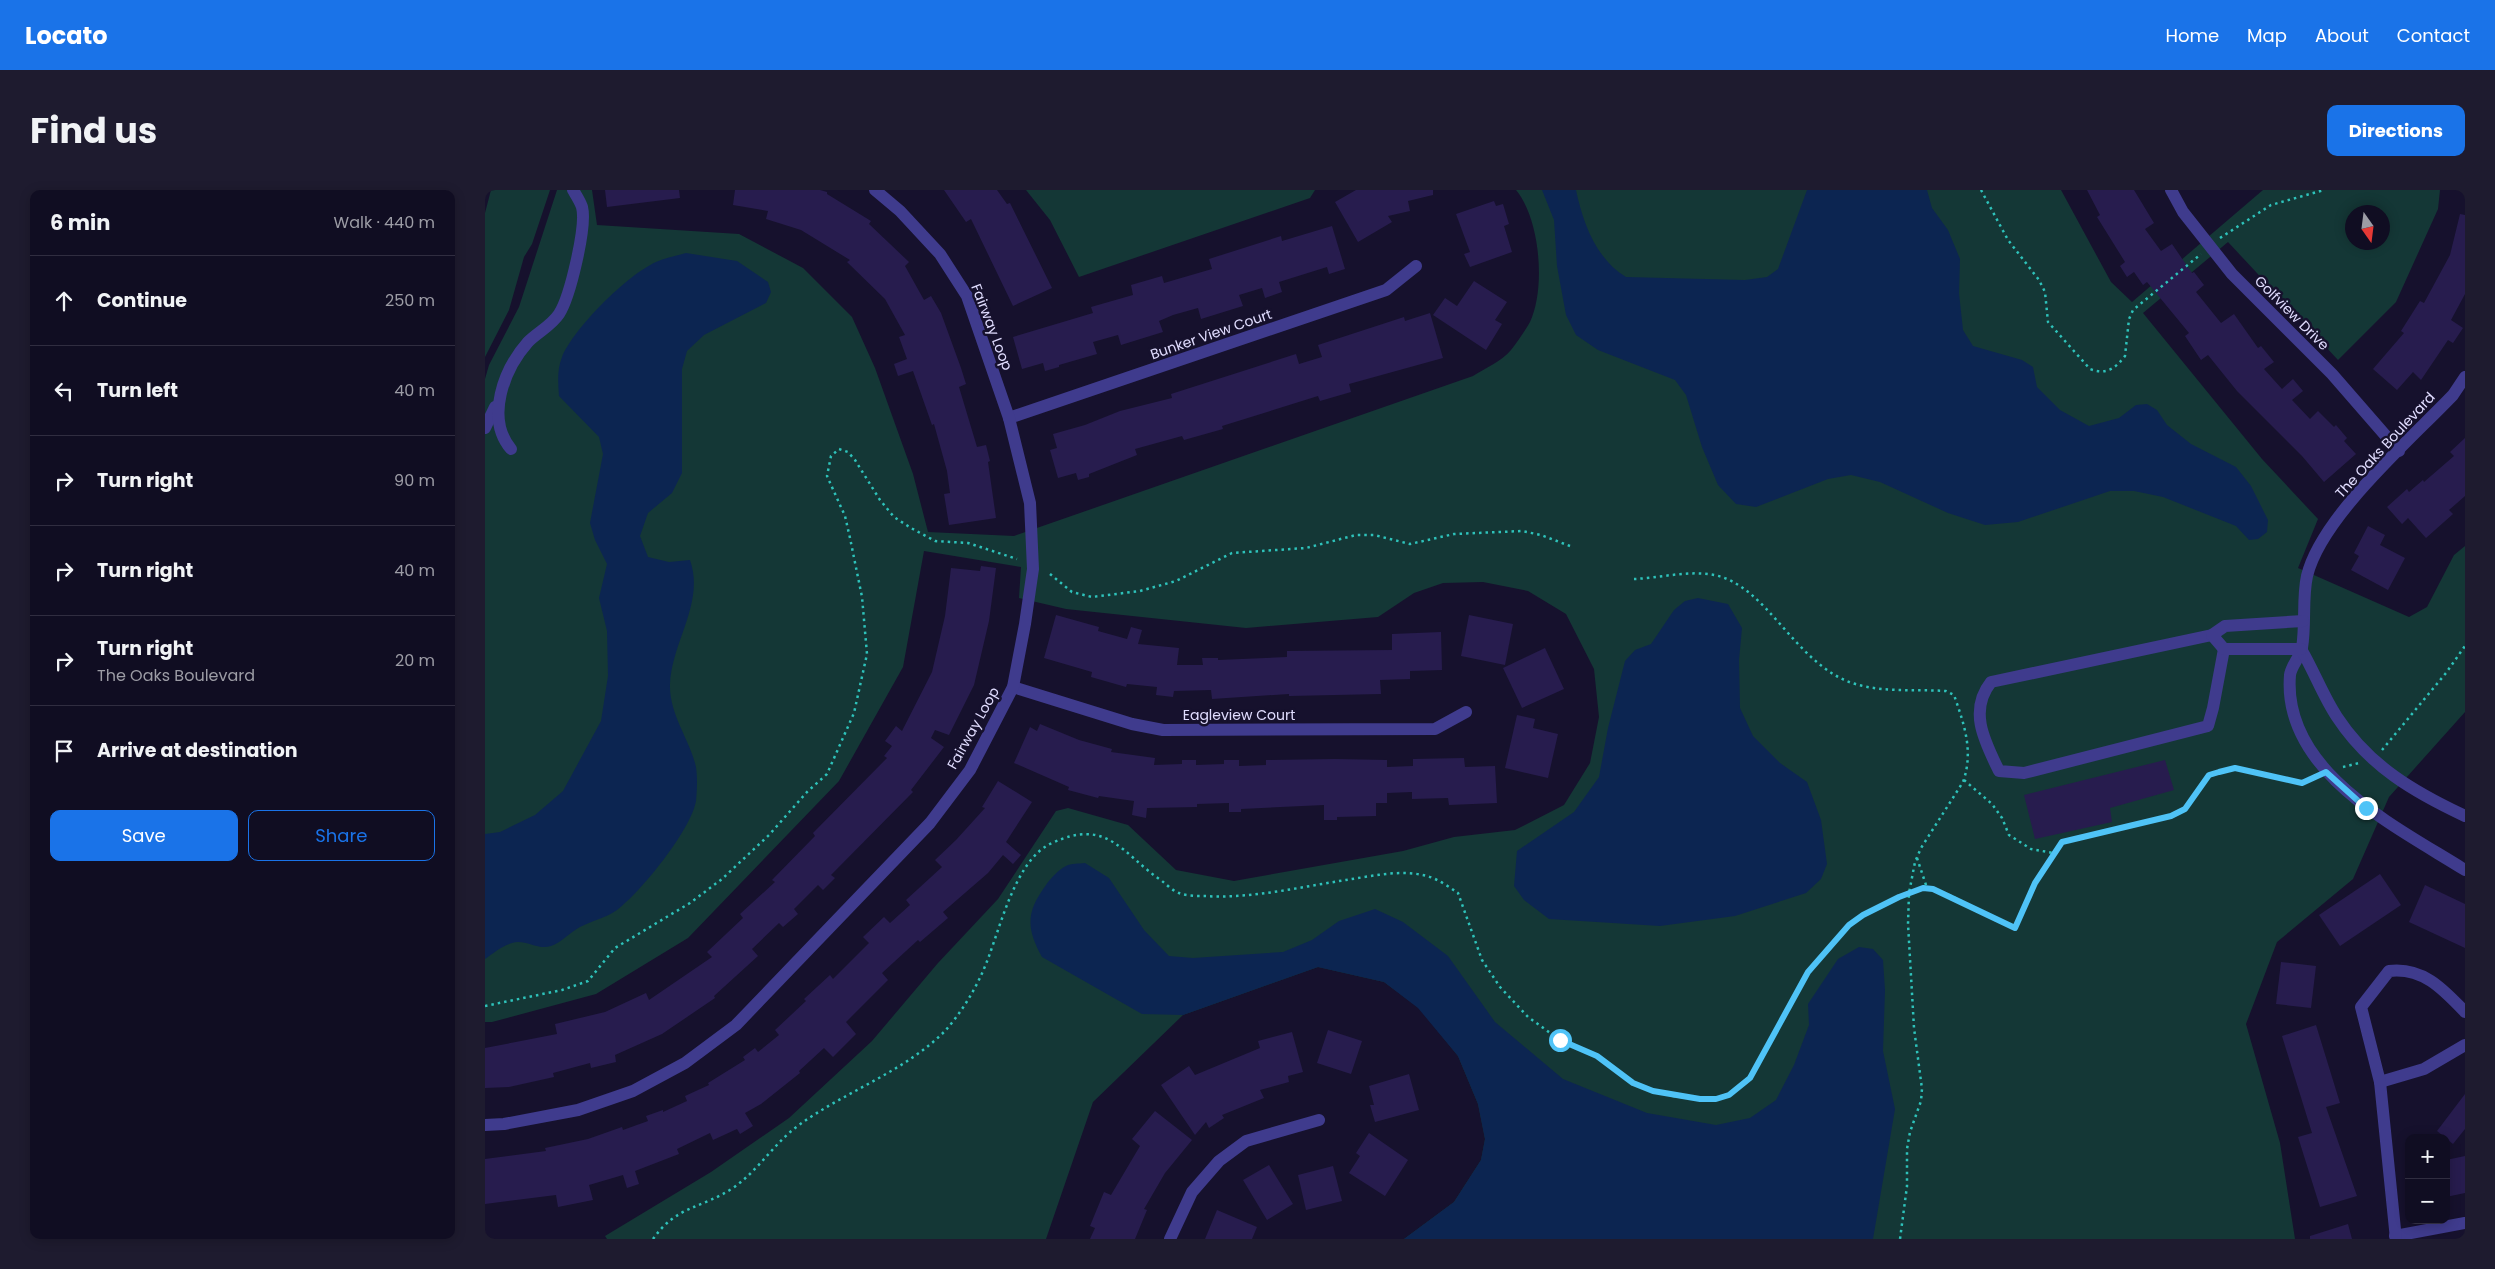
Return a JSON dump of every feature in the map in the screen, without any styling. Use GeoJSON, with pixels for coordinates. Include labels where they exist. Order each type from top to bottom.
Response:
{"type":"FeatureCollection","features":[{"type":"Feature","properties":{"kind":"street"},"geometry":{"type":"LineString","coordinates":[[485,428],[520,353],[537,333],[550,324],[565,300],[573,272],[582,225],[582,208],[573,190]]}},
{"type":"Feature","properties":{"kind":"street","name":"Fairway Loop"},"geometry":{"type":"LineString","coordinates":[[485,1125],[504,1124],[577,1110],[633,1090],[685,1063],[737,1025],[929,822],[970,770],[1013,687],[1033,569],[1031,503],[1009,418],[967,296],[941,254],[900,211],[875,190]]}},
{"type":"Feature","properties":{"kind":"street","name":"Golfview Drive"},"geometry":{"type":"LineString","coordinates":[[2171,190],[2183,212],[2232,274],[2332,374],[2399,451]]}},
{"type":"Feature","properties":{"kind":"street","name":"Bunker View Court"},"geometry":{"type":"LineString","coordinates":[[1009,418],[1386,290],[1416,266]]}},
{"type":"Feature","properties":{"kind":"street","name":"The Oaks Boulevard"},"geometry":{"type":"LineString","coordinates":[[2465,377],[2453,395],[2359,491],[2319,544],[2307,576],[2301,649],[2290,674],[2293,710],[2305,741],[2326,772],[2366,808],[2465,870]]}},
{"type":"Feature","properties":{"kind":"street"},"geometry":{"type":"LineString","coordinates":[[498,400],[498,426],[511,449]]}},
{"type":"Feature","properties":{"kind":"street"},"geometry":{"type":"LineString","coordinates":[[2212,635],[2223,649],[2208,726],[2024,773],[1999,771],[1985,743],[1978,714],[1982,693],[1991,682],[2212,635],[2225,626],[2303,621]]}},
{"type":"Feature","properties":{"kind":"street"},"geometry":{"type":"LineString","coordinates":[[2223,649],[2301,649],[2337,717],[2372,760],[2398,781],[2465,816]]}},
{"type":"Feature","properties":{"kind":"street","name":"Eagleview Court"},"geometry":{"type":"LineString","coordinates":[[1013,687],[1132,724],[1163,730],[1435,729],[1467,712]]}},
{"type":"Feature","properties":{"kind":"street"},"geometry":{"type":"LineString","coordinates":[[2465,1012],[2441,987],[2425,976],[2410,971],[2389,971],[2361,1007],[2380,1082],[2395,1237],[2465,1223]]}},
{"type":"Feature","properties":{"kind":"street"},"geometry":{"type":"LineString","coordinates":[[2380,1082],[2424,1069],[2465,1045]]}},
{"type":"Feature","properties":{"kind":"street"},"geometry":{"type":"LineString","coordinates":[[1170,1239],[1192,1192],[1219,1161],[1246,1141],[1319,1120]]}},
{"type":"Feature","properties":{"kind":"path"},"geometry":{"type":"LineString","coordinates":[[1981,190],[2008,240],[2039,280],[2045,292],[2048,322],[2090,369],[2099,372],[2109,372],[2125,356],[2129,319],[2133,310],[2210,246],[2271,205],[2324,190]]}},
{"type":"Feature","properties":{"kind":"path"},"geometry":{"type":"LineString","coordinates":[[485,1006],[562,990],[588,981],[615,948],[690,903],[722,879],[769,835],[807,792],[827,774],[854,713],[867,654],[863,597],[851,538],[845,516],[827,476],[831,456],[839,449],[848,452],[855,460],[879,500],[894,517],[911,528],[935,541],[968,543],[1017,559]]}},
{"type":"Feature","properties":{"kind":"path"},"geometry":{"type":"LineString","coordinates":[[1050,574],[1072,592],[1092,597],[1140,591],[1176,581],[1207,568],[1232,553],[1306,548],[1356,535],[1374,535],[1410,544],[1453,534],[1522,531],[1541,535],[1570,546]]}},
{"type":"Feature","properties":{"kind":"path"},"geometry":{"type":"LineString","coordinates":[[1634,579],[1693,574],[1713,575],[1729,580],[1755,598],[1817,663],[1851,682],[1890,690],[1946,691],[1954,695],[1967,737],[1968,762],[1963,780],[1917,858],[1909,893],[1908,924],[1914,1028],[1922,1089],[1921,1101],[1907,1149],[1907,1186],[1900,1239]]}},
{"type":"Feature","properties":{"kind":"path"},"geometry":{"type":"LineString","coordinates":[[653,1239],[672,1217],[710,1201],[741,1182],[782,1138],[803,1123],[912,1058],[946,1029],[959,1012],[982,973],[1009,898],[1025,871],[1048,844],[1070,836],[1085,834],[1112,840],[1151,874],[1178,893],[1203,896],[1227,896],[1295,888],[1379,874],[1429,876],[1458,893],[1483,960],[1500,986],[1528,1017],[1560,1040],[1597,1056],[1633,1083],[1672,1096],[1716,1099],[1729,1095],[1741,1088],[1756,1068],[1790,1002],[1814,964],[1855,920],[1909,893],[1927,888],[1947,895],[2015,928],[2035,883],[2062,842],[2171,816],[2185,809],[2209,775],[2219,772],[2235,768],[2302,783],[2326,772],[2372,760],[2447,673],[2465,646]]}},
{"type":"Feature","properties":{"kind":"path"},"geometry":{"type":"LineString","coordinates":[[1963,780],[1992,804],[2002,818],[2009,835],[2031,849],[2053,853]]}},
{"type":"Feature","properties":{"kind":"path"},"geometry":{"type":"LineString","coordinates":[[1917,858],[1927,888]]}},
{"type":"Feature","properties":{"kind":"green space"},"geometry":{"type":"Polygon","coordinates":[[[491,190],[550,190],[532,244],[524,257],[509,310],[485,357],[485,213],[491,190]]]}},
{"type":"Feature","properties":{"kind":"green space"},"geometry":{"type":"Polygon","coordinates":[[[557,190],[592,190],[597,225],[739,234],[803,268],[852,317],[875,368],[913,474],[928,532],[1014,536],[1473,376],[1498,361],[1511,350],[1530,322],[1538,291],[1538,254],[1535,236],[1531,218],[1516,190],[2061,190],[2111,282],[2132,302],[2263,190],[2440,190],[2438,209],[2396,302],[2338,360],[2228,242],[2143,313],[2262,459],[2318,519],[2298,568],[2409,617],[2427,607],[2454,555],[2465,546],[2465,712],[2389,797],[2353,879],[2277,942],[2246,1024],[2280,1143],[2295,1239],[1404,1239],[1454,1202],[1481,1160],[1485,1139],[1478,1104],[1458,1056],[1419,1008],[1384,982],[1318,967],[1183,1015],[1093,1102],[1046,1239],[607,1239],[605,1236],[711,1172],[789,1118],[872,1041],[938,963],[998,899],[1056,811],[1068,808],[1128,825],[1176,870],[1234,881],[1403,851],[1454,837],[1515,830],[1564,805],[1590,763],[1599,717],[1594,669],[1566,614],[1528,591],[1483,582],[1443,583],[1414,593],[1378,617],[1246,628],[1066,609],[1019,598],[1021,567],[924,551],[903,667],[839,781],[688,938],[596,994],[492,1022],[485,1022],[485,379],[489,365],[519,307],[557,190]]]}},
{"type":"Feature","properties":{"kind":"green space"},"geometry":{"type":"Polygon","coordinates":[[[1026,190],[1315,190],[1310,198],[1079,277],[1050,220],[1026,190]]]}},
{"type":"Feature","properties":{"kind":"water"},"geometry":{"type":"Polygon","coordinates":[[[1542,190],[1576,190],[1592,239],[1607,260],[1626,277],[1745,280],[1767,277],[1778,269],[1807,190],[1927,190],[1932,208],[1948,230],[1960,259],[1959,293],[1963,330],[1973,346],[2022,360],[2033,367],[2037,387],[2060,410],[2089,426],[2119,418],[2136,405],[2147,404],[2157,410],[2167,425],[2191,444],[2236,467],[2251,486],[2268,520],[2267,532],[2258,539],[2249,540],[2236,526],[2163,497],[2134,491],[2110,491],[2018,522],[1985,525],[1948,513],[1880,482],[1851,475],[1828,479],[1756,507],[1736,504],[1718,485],[1702,447],[1686,395],[1675,380],[1598,350],[1576,335],[1566,315],[1557,266],[1554,220],[1542,190]]]}},
{"type":"Feature","properties":{"kind":"water"},"geometry":{"type":"Polygon","coordinates":[[[686,253],[737,261],[768,282],[771,292],[766,303],[704,335],[687,351],[682,369],[682,473],[672,493],[648,513],[640,536],[648,557],[669,562],[690,560],[694,576],[691,607],[672,668],[670,695],[679,725],[692,753],[696,767],[696,801],[685,828],[664,860],[639,889],[617,910],[580,927],[551,946],[543,947],[518,942],[500,948],[485,959],[485,834],[500,832],[535,815],[563,791],[601,721],[608,676],[607,631],[599,598],[607,564],[595,540],[590,523],[603,454],[599,437],[559,396],[558,376],[560,362],[568,345],[589,318],[617,290],[631,278],[656,262],[686,253]]]}},
{"type":"Feature","properties":{"kind":"water"},"geometry":{"type":"Polygon","coordinates":[[[1698,598],[1728,604],[1742,628],[1739,660],[1740,708],[1753,736],[1780,763],[1807,782],[1821,820],[1827,864],[1821,879],[1806,893],[1735,916],[1660,926],[1549,919],[1524,900],[1514,886],[1517,851],[1574,812],[1599,777],[1608,728],[1625,661],[1635,650],[1651,644],[1674,610],[1685,601],[1698,598]]]}},
{"type":"Feature","properties":{"kind":"water"},"geometry":{"type":"Polygon","coordinates":[[[1085,863],[1109,878],[1144,930],[1169,956],[1193,958],[1283,952],[1312,940],[1339,921],[1375,909],[1403,922],[1448,956],[1495,1022],[1563,1079],[1647,1113],[1716,1125],[1750,1118],[1776,1100],[1794,1065],[1809,1025],[1808,1004],[1838,959],[1859,947],[1873,949],[1883,960],[1885,990],[1883,1051],[1895,1109],[1873,1239],[1404,1239],[1454,1202],[1481,1160],[1485,1139],[1478,1104],[1458,1056],[1418,1008],[1384,982],[1318,967],[1183,1015],[1142,1014],[1042,957],[1033,937],[1031,929],[1032,912],[1039,895],[1046,885],[1063,867],[1070,864],[1085,863]]]}},
{"type":"Feature","properties":{"kind":"building"},"geometry":{"type":"Polygon","coordinates":[[[605,190],[679,190],[680,198],[607,207],[605,190]]]}},
{"type":"Feature","properties":{"kind":"building"},"geometry":{"type":"Polygon","coordinates":[[[735,190],[820,190],[827,192],[827,194],[871,221],[869,224],[909,262],[905,266],[924,300],[931,296],[941,313],[961,368],[966,384],[959,387],[977,447],[986,445],[990,461],[988,462],[996,518],[949,525],[944,494],[950,493],[947,471],[934,424],[932,425],[913,371],[898,376],[894,364],[907,359],[899,337],[905,335],[885,299],[847,262],[850,260],[801,230],[766,219],[768,211],[733,205],[735,190]]]}},
{"type":"Feature","properties":{"kind":"building"},"geometry":{"type":"Polygon","coordinates":[[[944,190],[997,190],[1007,204],[1010,203],[1052,288],[1013,306],[971,219],[966,222],[944,190]]]}},
{"type":"Feature","properties":{"kind":"building"},"geometry":{"type":"Polygon","coordinates":[[[1356,190],[1433,190],[1433,195],[1408,201],[1410,211],[1388,216],[1392,222],[1358,242],[1335,202],[1356,190]]]}},
{"type":"Feature","properties":{"kind":"building"},"geometry":{"type":"Polygon","coordinates":[[[2087,190],[2134,190],[2154,223],[2145,229],[2161,251],[2172,244],[2192,273],[2194,272],[2204,285],[2196,292],[2221,323],[2234,314],[2258,348],[2261,346],[2274,362],[2264,369],[2282,389],[2293,379],[2303,391],[2292,400],[2310,419],[2318,411],[2334,427],[2336,425],[2347,438],[2344,441],[2356,454],[2324,482],[2302,456],[2237,391],[2208,355],[2201,360],[2185,336],[2189,333],[2147,282],[2143,285],[2134,272],[2127,277],[2120,266],[2125,262],[2097,217],[2100,215],[2087,190]]]}},
{"type":"Feature","properties":{"kind":"building"},"geometry":{"type":"Polygon","coordinates":[[[1494,201],[1496,206],[1503,204],[1509,224],[1504,226],[1512,252],[1470,267],[1464,254],[1470,252],[1456,214],[1494,201]]]}},
{"type":"Feature","properties":{"kind":"building"},"geometry":{"type":"Polygon","coordinates":[[[2460,214],[2465,215],[2465,294],[2451,320],[2463,328],[2453,343],[2448,340],[2421,380],[2413,372],[2397,390],[2373,369],[2404,333],[2401,331],[2420,301],[2424,303],[2450,255],[2460,214]]]}},
{"type":"Feature","properties":{"kind":"building"},"geometry":{"type":"Polygon","coordinates":[[[1332,226],[1345,269],[1329,274],[1327,267],[1279,282],[1282,292],[1265,298],[1262,288],[1239,295],[1243,306],[1201,319],[1198,308],[1173,315],[1159,321],[1163,332],[1121,345],[1118,335],[1093,342],[1097,354],[1059,365],[1059,367],[1045,371],[1043,363],[1022,369],[1013,337],[1093,313],[1091,307],[1133,295],[1131,285],[1162,276],[1164,283],[1212,269],[1209,259],[1281,236],[1282,241],[1332,226]]]}},
{"type":"Feature","properties":{"kind":"building"},"geometry":{"type":"Polygon","coordinates":[[[1474,281],[1507,302],[1495,320],[1502,324],[1486,350],[1433,315],[1445,298],[1457,306],[1474,281]]]}},
{"type":"Feature","properties":{"kind":"building"},"geometry":{"type":"Polygon","coordinates":[[[1430,313],[1443,358],[1349,384],[1351,392],[1320,401],[1318,396],[1222,426],[1223,429],[1184,440],[1182,436],[1135,449],[1137,455],[1089,474],[1089,477],[1078,480],[1076,473],[1058,478],[1050,450],[1057,448],[1053,434],[1085,425],[1120,411],[1172,398],[1171,394],[1296,354],[1299,364],[1322,357],[1318,345],[1404,317],[1405,321],[1430,313]]]}},
{"type":"Feature","properties":{"kind":"building"},"geometry":{"type":"Polygon","coordinates":[[[2465,438],[2465,496],[2449,510],[2453,514],[2426,538],[2408,518],[2402,524],[2387,507],[2407,489],[2409,492],[2423,480],[2424,482],[2454,456],[2450,452],[2465,438]]]}},
{"type":"Feature","properties":{"kind":"building"},"geometry":{"type":"Polygon","coordinates":[[[2368,526],[2385,535],[2380,545],[2405,558],[2388,590],[2351,570],[2359,556],[2354,553],[2368,526]]]}},
{"type":"Feature","properties":{"kind":"building"},"geometry":{"type":"Polygon","coordinates":[[[981,566],[996,568],[989,621],[974,685],[949,735],[935,730],[931,738],[944,747],[911,790],[913,792],[831,875],[835,878],[823,890],[818,885],[794,909],[798,914],[783,927],[779,923],[752,949],[758,956],[714,996],[715,998],[662,1034],[615,1055],[616,1062],[591,1068],[590,1063],[553,1073],[554,1077],[509,1087],[485,1088],[485,1048],[557,1034],[555,1024],[605,1012],[646,993],[649,1000],[712,957],[707,952],[743,918],[740,914],[775,882],[772,880],[815,836],[813,833],[887,758],[884,756],[892,746],[885,741],[896,726],[902,731],[932,672],[945,616],[951,568],[980,571],[981,566]]]}},
{"type":"Feature","properties":{"kind":"building"},"geometry":{"type":"Polygon","coordinates":[[[1056,615],[1099,627],[1098,631],[1127,639],[1131,627],[1142,630],[1138,644],[1179,648],[1177,665],[1203,665],[1202,658],[1218,658],[1218,660],[1287,657],[1287,651],[1392,650],[1392,634],[1441,632],[1442,670],[1410,671],[1410,679],[1380,680],[1381,694],[1289,696],[1289,694],[1212,699],[1211,690],[1174,691],[1173,697],[1156,695],[1157,687],[1127,684],[1126,687],[1091,677],[1092,672],[1044,658],[1056,615]]]}},
{"type":"Feature","properties":{"kind":"building"},"geometry":{"type":"Polygon","coordinates":[[[1469,615],[1513,624],[1505,665],[1461,656],[1469,615]]]}},
{"type":"Feature","properties":{"kind":"building"},"geometry":{"type":"Polygon","coordinates":[[[1545,648],[1564,689],[1522,708],[1503,668],[1545,648]]]}},
{"type":"Feature","properties":{"kind":"building"},"geometry":{"type":"Polygon","coordinates":[[[1517,715],[1535,719],[1533,728],[1558,734],[1548,778],[1505,768],[1517,715]]]}},
{"type":"Feature","properties":{"kind":"building"},"geometry":{"type":"Polygon","coordinates":[[[1040,724],[1079,740],[1112,749],[1111,752],[1155,758],[1154,765],[1182,764],[1182,760],[1196,760],[1196,765],[1224,764],[1224,760],[1239,760],[1239,766],[1266,765],[1266,760],[1335,759],[1387,760],[1387,767],[1413,766],[1413,759],[1464,758],[1465,767],[1495,766],[1497,803],[1449,805],[1448,798],[1412,799],[1412,792],[1387,793],[1387,803],[1376,803],[1376,816],[1337,817],[1337,820],[1324,820],[1324,805],[1241,809],[1241,812],[1229,812],[1229,803],[1197,804],[1197,807],[1147,808],[1146,818],[1132,815],[1134,801],[1099,796],[1098,798],[1068,790],[1069,787],[1014,763],[1030,727],[1037,731],[1040,724]]]}},
{"type":"Feature","properties":{"kind":"building"},"geometry":{"type":"Polygon","coordinates":[[[2165,760],[2174,790],[2110,808],[2112,822],[2035,839],[2024,795],[2165,760]]]}},
{"type":"Feature","properties":{"kind":"building"},"geometry":{"type":"Polygon","coordinates":[[[998,781],[1032,802],[1006,842],[1021,855],[1013,864],[1003,855],[988,873],[943,912],[948,918],[920,942],[918,940],[882,973],[888,980],[846,1022],[856,1034],[833,1057],[824,1048],[799,1071],[800,1073],[761,1104],[745,1113],[753,1126],[740,1134],[737,1129],[713,1140],[710,1133],[677,1149],[679,1154],[635,1171],[639,1184],[627,1188],[623,1175],[589,1185],[593,1200],[558,1207],[556,1195],[485,1204],[485,1159],[546,1151],[545,1148],[588,1139],[622,1127],[623,1130],[648,1121],[646,1116],[663,1110],[663,1112],[687,1101],[685,1096],[709,1085],[708,1083],[745,1060],[743,1057],[755,1048],[758,1052],[779,1035],[775,1030],[806,1001],[804,999],[830,975],[833,979],[869,943],[863,937],[884,917],[890,923],[910,905],[906,900],[942,867],[935,860],[985,808],[982,807],[998,781]]]}},
{"type":"Feature","properties":{"kind":"building"},"geometry":{"type":"Polygon","coordinates":[[[2380,874],[2401,905],[2340,946],[2319,915],[2380,874]]]}},
{"type":"Feature","properties":{"kind":"building"},"geometry":{"type":"Polygon","coordinates":[[[2425,885],[2465,904],[2465,948],[2409,922],[2425,885]]]}},
{"type":"Feature","properties":{"kind":"building"},"geometry":{"type":"Polygon","coordinates":[[[2281,962],[2316,966],[2311,1008],[2276,1004],[2281,962]]]}},
{"type":"Feature","properties":{"kind":"building"},"geometry":{"type":"Polygon","coordinates":[[[2316,1025],[2340,1103],[2326,1107],[2357,1196],[2320,1207],[2298,1137],[2312,1133],[2282,1036],[2316,1025]]]}},
{"type":"Feature","properties":{"kind":"building"},"geometry":{"type":"Polygon","coordinates":[[[1328,1030],[1362,1041],[1351,1074],[1317,1063],[1328,1030]]]}},
{"type":"Feature","properties":{"kind":"building"},"geometry":{"type":"Polygon","coordinates":[[[1292,1032],[1303,1072],[1288,1076],[1289,1082],[1260,1090],[1264,1098],[1222,1115],[1224,1118],[1209,1128],[1206,1122],[1195,1135],[1161,1085],[1189,1066],[1195,1075],[1260,1048],[1258,1041],[1292,1032]]]}},
{"type":"Feature","properties":{"kind":"building"},"geometry":{"type":"Polygon","coordinates":[[[1409,1074],[1419,1110],[1375,1122],[1370,1105],[1374,1105],[1369,1086],[1409,1074]]]}},
{"type":"Feature","properties":{"kind":"building"},"geometry":{"type":"Polygon","coordinates":[[[2465,1094],[2465,1129],[2453,1144],[2450,1142],[2450,1134],[2441,1134],[2437,1131],[2465,1094]]]}},
{"type":"Feature","properties":{"kind":"building"},"geometry":{"type":"Polygon","coordinates":[[[1155,1111],[1192,1140],[1165,1173],[1144,1209],[1147,1210],[1135,1239],[1090,1239],[1095,1228],[1090,1226],[1104,1192],[1111,1195],[1140,1146],[1132,1139],[1155,1111]]]}},
{"type":"Feature","properties":{"kind":"building"},"geometry":{"type":"Polygon","coordinates":[[[1369,1133],[1408,1160],[1385,1196],[1349,1173],[1360,1156],[1356,1153],[1369,1133]]]}},
{"type":"Feature","properties":{"kind":"building"},"geometry":{"type":"Polygon","coordinates":[[[2465,1156],[2465,1193],[2450,1196],[2450,1159],[2465,1156]]]}},
{"type":"Feature","properties":{"kind":"building"},"geometry":{"type":"Polygon","coordinates":[[[1269,1165],[1293,1204],[1267,1220],[1243,1180],[1269,1165]]]}},
{"type":"Feature","properties":{"kind":"building"},"geometry":{"type":"Polygon","coordinates":[[[1333,1166],[1342,1201],[1306,1210],[1298,1175],[1333,1166]]]}},
{"type":"Feature","properties":{"kind":"building"},"geometry":{"type":"Polygon","coordinates":[[[1217,1210],[1257,1227],[1252,1239],[1205,1239],[1217,1210]]]}},
{"type":"Feature","properties":{"kind":"building"},"geometry":{"type":"Polygon","coordinates":[[[2348,1224],[2352,1239],[2310,1239],[2310,1236],[2348,1224]]]}},
{"type":"Feature","properties":{"kind":"route"},"geometry":{"type":"LineString","coordinates":[[1560,1040],[1597,1056],[1633,1083],[1653,1091],[1672,1096],[1716,1099],[1729,1095],[1741,1088],[1750,1078],[1770,1037],[1808,972],[1849,925],[1863,915],[1899,897],[1923,888],[1933,889],[2015,928],[2042,870],[2062,842],[2171,816],[2185,809],[2209,775],[2235,768],[2302,783],[2326,772],[2366,808]]}}]}
